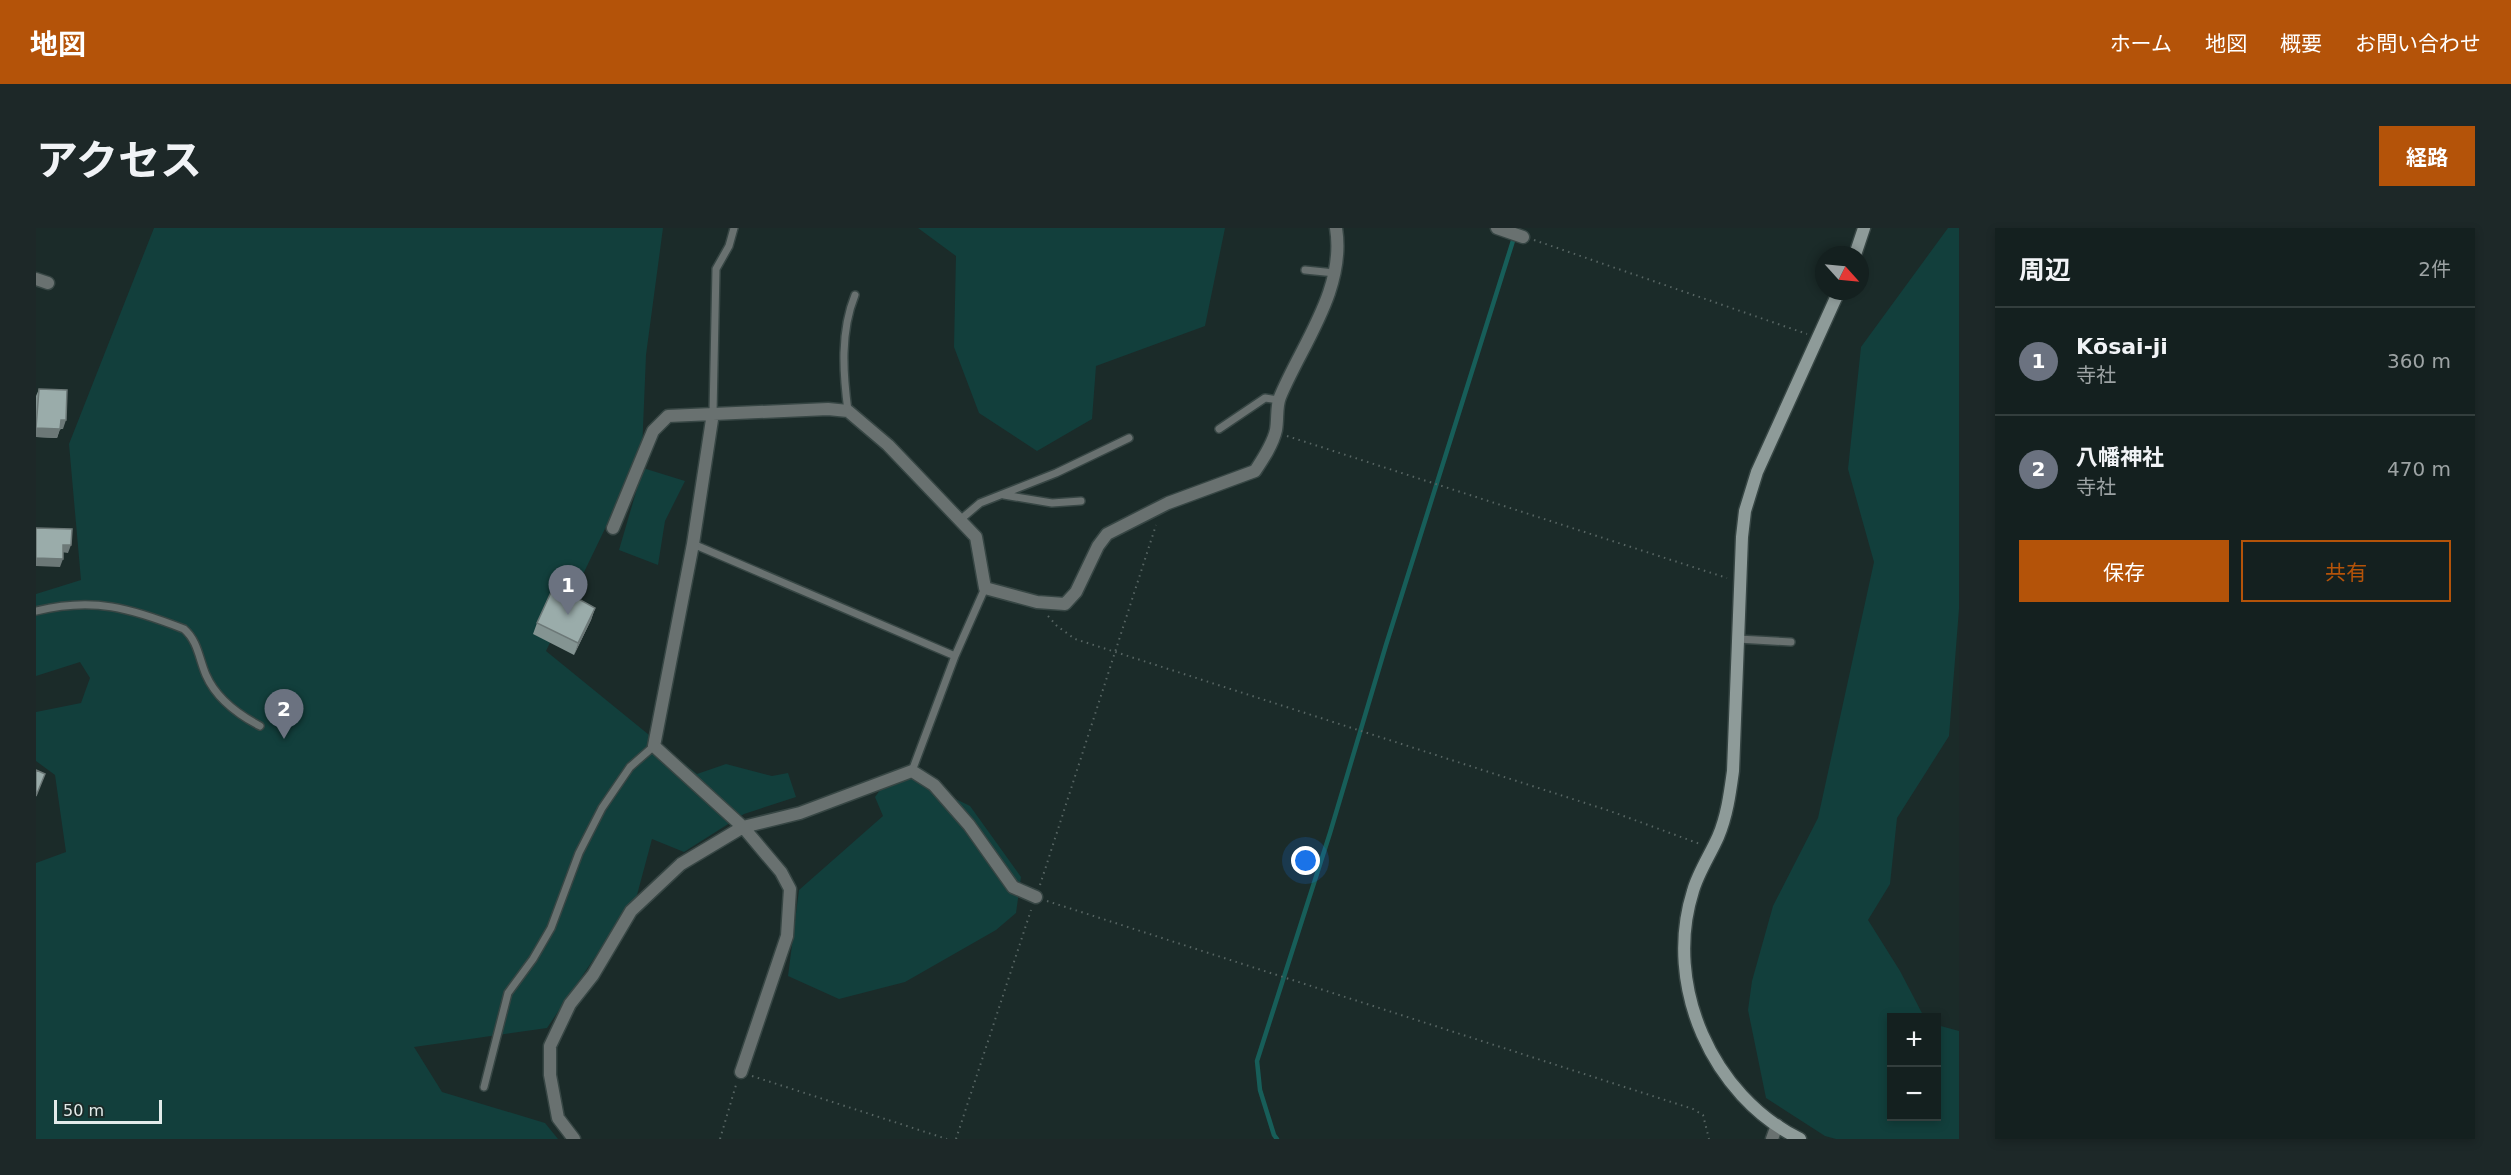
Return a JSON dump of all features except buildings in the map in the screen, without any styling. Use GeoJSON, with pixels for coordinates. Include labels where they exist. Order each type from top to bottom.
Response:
{"type":"FeatureCollection","features":[{"type":"Feature","properties":{"kind":"main road"},"geometry":{"type":"LineString","coordinates":[[1859,246],[1865,230]]}},
{"type":"Feature","properties":{"kind":"main road"},"geometry":{"type":"LineString","coordinates":[[1800,1139],[1760,1113],[1716,1064],[1701,1032],[1690,997],[1685,957],[1686,919],[1693,890],[1726,814],[1733,771],[1742,537],[1750,491],[1835,300]]}},
{"type":"Feature","properties":{"kind":"street"},"geometry":{"type":"LineString","coordinates":[[613,528],[653,431],[668,416],[828,409],[848,411],[888,445],[976,537],[985,588],[1037,602],[1065,604],[1076,592],[1098,546],[1107,534],[1163,505],[1255,471],[1264,458],[1275,432],[1279,400],[1324,306],[1335,273],[1338,251],[1336,228]]}},
{"type":"Feature","properties":{"kind":"street"},"geometry":{"type":"LineString","coordinates":[[1497,228],[1521,234]]}},
{"type":"Feature","properties":{"kind":"street"},"geometry":{"type":"LineString","coordinates":[[713,413],[693,544],[654,746],[743,827],[781,872],[790,889],[787,936],[741,1072]]}},
{"type":"Feature","properties":{"kind":"street"},"geometry":{"type":"LineString","coordinates":[[574,1139],[558,1118],[550,1076],[550,1046],[570,1004],[593,975],[631,911],[681,864],[743,827],[800,813],[912,771],[934,785],[969,825],[1014,886],[1036,897]]}},
{"type":"Feature","properties":{"kind":"street"},"geometry":{"type":"LineString","coordinates":[[1772,1139],[1777,1125]]}},
{"type":"Feature","properties":{"kind":"lane"},"geometry":{"type":"LineString","coordinates":[[713,413],[716,269],[729,246],[735,228]]}},
{"type":"Feature","properties":{"kind":"lane"},"geometry":{"type":"LineString","coordinates":[[1305,270],[1335,273]]}},
{"type":"Feature","properties":{"kind":"lane"},"geometry":{"type":"LineString","coordinates":[[848,411],[843,375],[845,341],[855,295]]}},
{"type":"Feature","properties":{"kind":"lane"},"geometry":{"type":"LineString","coordinates":[[1219,429],[1265,398],[1279,400]]}},
{"type":"Feature","properties":{"kind":"lane"},"geometry":{"type":"LineString","coordinates":[[960,520],[980,503],[1056,472],[1129,438]]}},
{"type":"Feature","properties":{"kind":"lane"},"geometry":{"type":"LineString","coordinates":[[1001,495],[1052,503],[1081,501]]}},
{"type":"Feature","properties":{"kind":"lane"},"geometry":{"type":"LineString","coordinates":[[693,544],[955,656]]}},
{"type":"Feature","properties":{"kind":"lane"},"geometry":{"type":"LineString","coordinates":[[912,771],[955,656],[985,588]]}},
{"type":"Feature","properties":{"kind":"lane"},"geometry":{"type":"LineString","coordinates":[[36,611],[64,605],[121,607],[184,629],[191,635],[206,676],[213,688],[245,718],[260,726]]}},
{"type":"Feature","properties":{"kind":"lane"},"geometry":{"type":"LineString","coordinates":[[1738,639],[1791,642]]}},
{"type":"Feature","properties":{"kind":"lane"},"geometry":{"type":"LineString","coordinates":[[484,1087],[508,993],[533,959],[551,928],[579,853],[602,808],[630,767],[654,746]]}},
{"type":"Feature","properties":{"kind":"path"},"geometry":{"type":"LineString","coordinates":[[1521,234],[1818,337]]}},
{"type":"Feature","properties":{"kind":"path"},"geometry":{"type":"LineString","coordinates":[[1275,432],[1741,582]]}},
{"type":"Feature","properties":{"kind":"path"},"geometry":{"type":"LineString","coordinates":[[956,1139],[1163,505]]}},
{"type":"Feature","properties":{"kind":"path"},"geometry":{"type":"LineString","coordinates":[[1037,602],[1058,626],[1076,639],[1610,811],[1713,848]]}},
{"type":"Feature","properties":{"kind":"path"},"geometry":{"type":"LineString","coordinates":[[1036,897],[1693,1109],[1703,1115],[1709,1139]]}},
{"type":"Feature","properties":{"kind":"path"},"geometry":{"type":"LineString","coordinates":[[720,1139],[741,1072],[946,1139]]}},
{"type":"Feature","properties":{"kind":"shaded area"},"geometry":{"type":"Polygon","coordinates":[[[154,228],[663,228],[646,355],[642,452],[546,651],[697,774],[726,764],[772,776],[788,773],[796,797],[744,814],[684,852],[652,839],[637,895],[547,1028],[414,1047],[442,1092],[545,1123],[558,1139],[36,1139],[36,863],[66,852],[55,775],[36,761],[36,712],[81,703],[90,678],[80,662],[36,676],[36,594],[81,580],[69,444],[154,228]]]}},
{"type":"Feature","properties":{"kind":"shaded area"},"geometry":{"type":"Polygon","coordinates":[[[918,228],[1225,228],[1205,326],[1096,366],[1092,419],[1037,451],[979,413],[954,347],[956,256],[918,228]]]}},
{"type":"Feature","properties":{"kind":"shaded area"},"geometry":{"type":"Polygon","coordinates":[[[1948,228],[1959,228],[1959,609],[1949,736],[1897,818],[1890,884],[1868,920],[1900,971],[1922,1013],[1887,1013],[1887,1121],[1941,1121],[1941,1026],[1959,1031],[1959,1139],[1836,1139],[1825,1136],[1766,1098],[1748,1010],[1752,981],[1773,906],[1818,818],[1874,562],[1848,469],[1861,347],[1948,228]]]}},
{"type":"Feature","properties":{"kind":"shaded area"},"geometry":{"type":"Polygon","coordinates":[[[643,468],[685,481],[665,521],[658,565],[619,550],[643,468]]]}},
{"type":"Feature","properties":{"kind":"shaded area"},"geometry":{"type":"Polygon","coordinates":[[[895,769],[970,806],[1021,877],[1016,913],[996,930],[905,982],[839,999],[788,976],[799,890],[883,816],[875,797],[895,769]]]}},
{"type":"Feature","properties":{"kind":"waterway"},"geometry":{"type":"LineString","coordinates":[[1277,1139],[1260,1090],[1257,1061],[1517,228]]}},
{"type":"Feature","properties":{"kind":"place","name":"Kōsai-ji"},"geometry":{"type":"Point","coordinates":[568,615]}},
{"type":"Feature","properties":{"kind":"place","name":"八幡神社"},"geometry":{"type":"Point","coordinates":[284,739]}}]}
